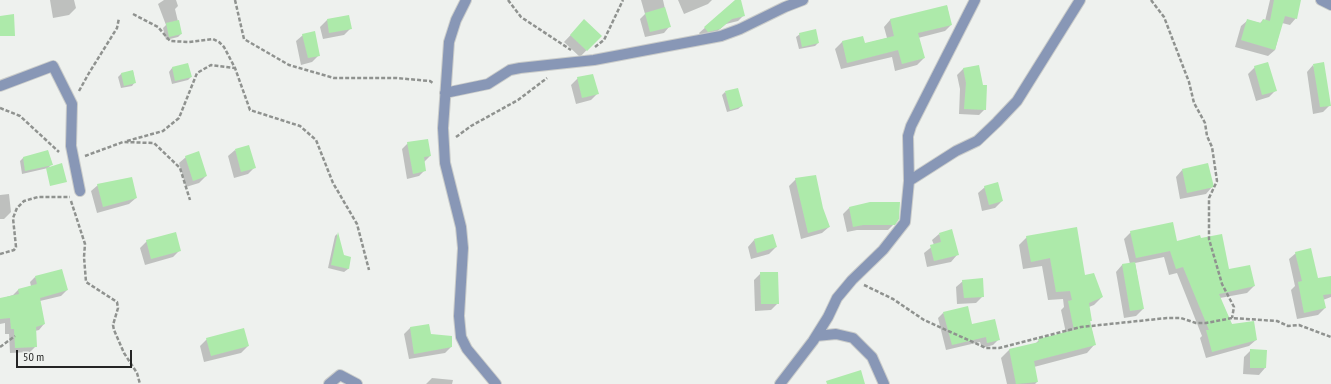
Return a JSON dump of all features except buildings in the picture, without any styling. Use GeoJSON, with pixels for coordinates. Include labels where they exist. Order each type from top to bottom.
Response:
{"type":"FeatureCollection","features":[{"type":"Feature","properties":{"kind":"street"},"geometry":{"type":"LineString","coordinates":[[466,0],[456,20],[449,42],[445,93],[444,145],[448,180],[461,227],[462,241],[459,316],[461,337],[467,349],[496,384]]}},
{"type":"Feature","properties":{"kind":"street"},"geometry":{"type":"LineString","coordinates":[[445,93],[488,84],[510,70],[564,62],[610,58],[721,36],[804,0]]}},
{"type":"Feature","properties":{"kind":"street"},"geometry":{"type":"LineString","coordinates":[[780,384],[816,336],[828,317],[837,298],[852,280],[883,250],[905,222],[909,181],[908,136],[911,126],[975,0]]}},
{"type":"Feature","properties":{"kind":"street"},"geometry":{"type":"LineString","coordinates":[[909,181],[956,151],[977,141],[1017,101],[1080,0]]}},
{"type":"Feature","properties":{"kind":"street"},"geometry":{"type":"LineString","coordinates":[[1321,0],[1331,5]]}},
{"type":"Feature","properties":{"kind":"street"},"geometry":{"type":"LineString","coordinates":[[0,86],[53,66],[72,104],[71,146],[75,160],[75,192]]}},
{"type":"Feature","properties":{"kind":"street"},"geometry":{"type":"LineString","coordinates":[[816,336],[836,334],[853,338],[872,357],[884,384]]}},
{"type":"Feature","properties":{"kind":"street"},"geometry":{"type":"LineString","coordinates":[[329,384],[340,375],[356,384]]}},
{"type":"Feature","properties":{"kind":"path"},"geometry":{"type":"LineString","coordinates":[[235,0],[244,39],[289,65],[334,78],[396,78],[430,81],[445,93]]}},
{"type":"Feature","properties":{"kind":"path"},"geometry":{"type":"LineString","coordinates":[[444,145],[471,126],[518,100],[542,82],[564,62],[572,51],[520,17],[508,0]]}},
{"type":"Feature","properties":{"kind":"path"},"geometry":{"type":"LineString","coordinates":[[593,48],[604,40],[623,0]]}},
{"type":"Feature","properties":{"kind":"path"},"geometry":{"type":"LineString","coordinates":[[1151,0],[1164,17],[1189,82],[1194,103],[1205,123],[1207,136],[1212,147],[1217,181],[1209,198],[1209,239],[1222,284],[1234,307],[1232,318]]}},
{"type":"Feature","properties":{"kind":"path"},"geometry":{"type":"LineString","coordinates":[[133,14],[158,26],[170,41],[189,42],[213,39],[218,42],[224,47],[235,68],[250,110],[300,126],[316,140],[333,183],[357,224],[369,270]]}},
{"type":"Feature","properties":{"kind":"path"},"geometry":{"type":"LineString","coordinates":[[72,104],[117,28],[119,18]]}},
{"type":"Feature","properties":{"kind":"path"},"geometry":{"type":"LineString","coordinates":[[0,108],[20,116],[68,162],[122,142],[163,132],[179,118],[197,73],[211,65],[235,68]]}},
{"type":"Feature","properties":{"kind":"path"},"geometry":{"type":"LineString","coordinates":[[122,142],[154,143],[180,168],[190,200]]}},
{"type":"Feature","properties":{"kind":"path"},"geometry":{"type":"LineString","coordinates":[[0,254],[14,250],[16,247],[13,218],[17,208],[24,201],[38,197],[70,197],[75,192]]}},
{"type":"Feature","properties":{"kind":"path"},"geometry":{"type":"LineString","coordinates":[[70,197],[85,244],[84,257],[86,282],[117,302],[114,330],[124,353],[137,373],[140,384]]}},
{"type":"Feature","properties":{"kind":"path"},"geometry":{"type":"LineString","coordinates":[[852,280],[893,299],[924,320],[986,348],[999,348],[1088,326],[1168,318],[1181,318],[1196,323],[1206,323],[1232,318],[1277,321],[1288,326],[1299,324],[1331,337]]}},
{"type":"Feature","properties":{"kind":"path"},"geometry":{"type":"LineString","coordinates":[[0,347],[14,336]]}}]}
